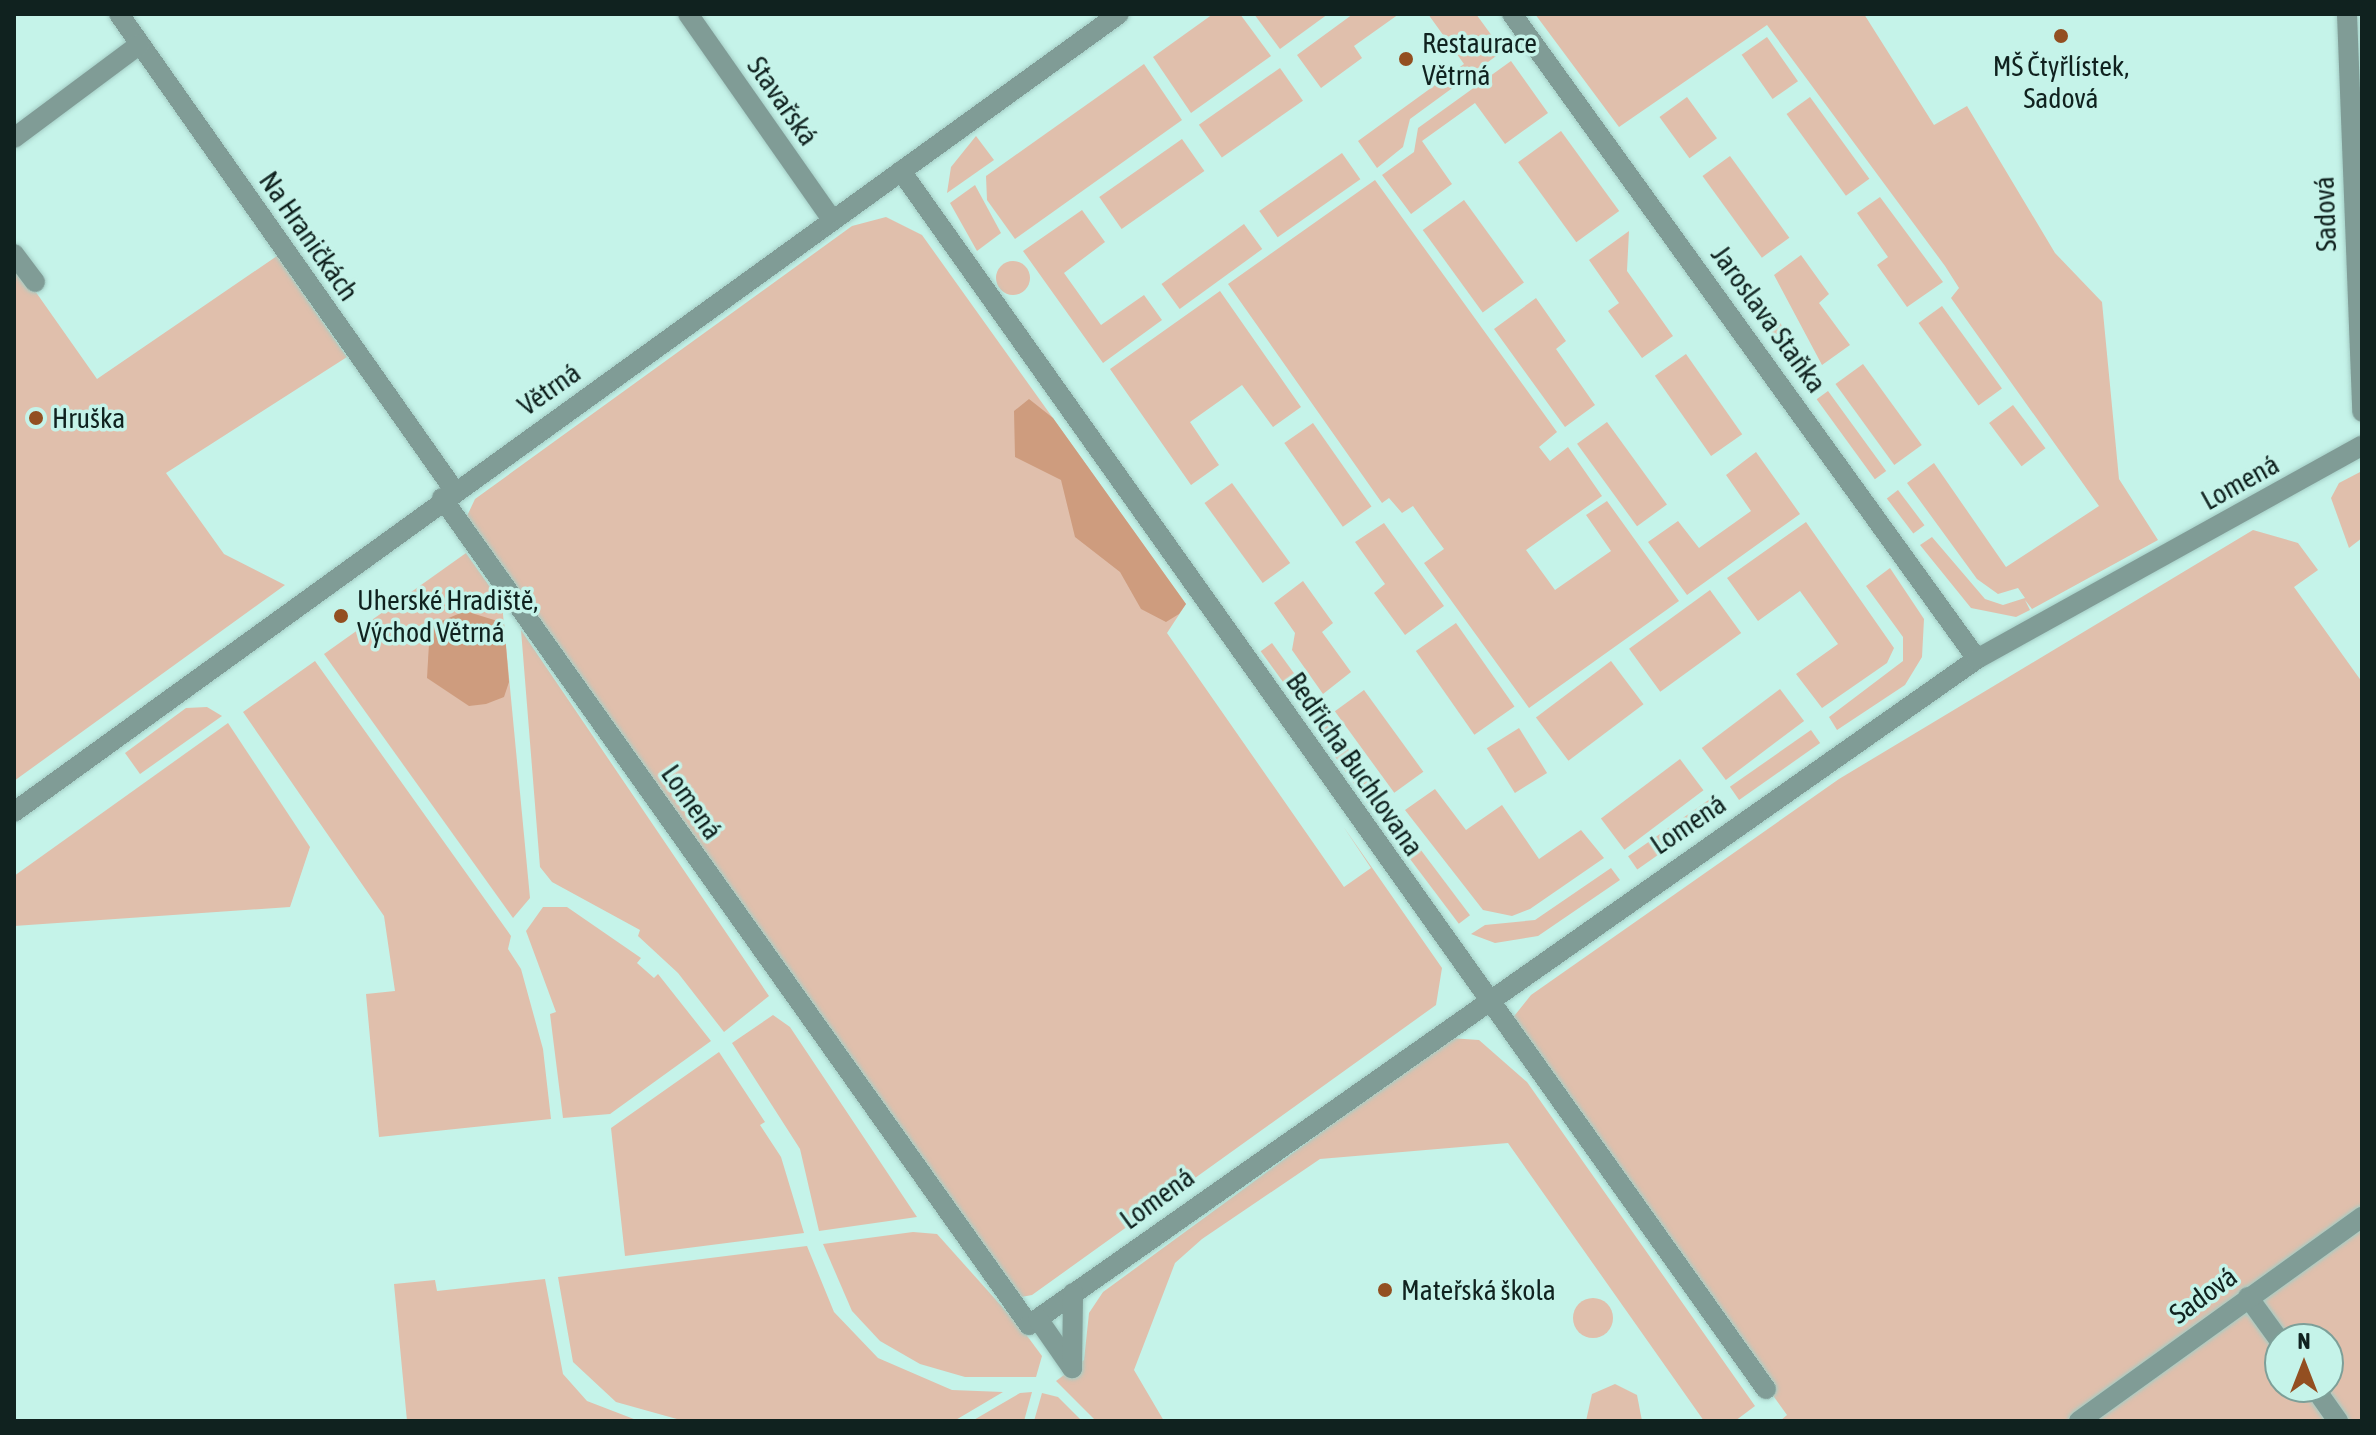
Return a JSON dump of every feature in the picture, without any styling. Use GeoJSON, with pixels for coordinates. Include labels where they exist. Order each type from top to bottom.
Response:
{"type":"FeatureCollection","features":[{"type":"Feature","properties":{"kind":"street","name":"Na Hraničkách"},"geometry":{"type":"LineString","coordinates":[[119,14],[448,494]]}},
{"type":"Feature","properties":{"kind":"street","name":"Stavařská"},"geometry":{"type":"LineString","coordinates":[[688,14],[832,220]]}},
{"type":"Feature","properties":{"kind":"street","name":"Větrná"},"geometry":{"type":"LineString","coordinates":[[14,812],[448,494],[1119,14]]}},
{"type":"Feature","properties":{"kind":"street","name":"Jaroslava Staňka"},"geometry":{"type":"LineString","coordinates":[[1512,14],[1977,659]]}},
{"type":"Feature","properties":{"kind":"street","name":"Sadová"},"geometry":{"type":"LineString","coordinates":[[2347,14],[2362,412]]}},
{"type":"Feature","properties":{"kind":"street"},"geometry":{"type":"LineString","coordinates":[[14,138],[140,44]]}},
{"type":"Feature","properties":{"kind":"street","name":"Bedřicha Buchlovana"},"geometry":{"type":"LineString","coordinates":[[901,171],[1766,1389]]}},
{"type":"Feature","properties":{"kind":"street"},"geometry":{"type":"LineString","coordinates":[[14,254],[35,282]]}},
{"type":"Feature","properties":{"kind":"street","name":"Lomená"},"geometry":{"type":"LineString","coordinates":[[448,494],[953,1221],[1029,1325],[1487,997],[1977,659],[2362,446]]}},
{"type":"Feature","properties":{"kind":"street","name":"Sadová"},"geometry":{"type":"LineString","coordinates":[[2079,1421],[2362,1217]]}},
{"type":"Feature","properties":{"kind":"street","name":"Lomená"},"geometry":{"type":"LineString","coordinates":[[1038,1319],[1072,1368],[1073,1293]]}},
{"type":"Feature","properties":{"kind":"street"},"geometry":{"type":"LineString","coordinates":[[2248,1297],[2267,1323]]}},
{"type":"Feature","properties":{"kind":"street"},"geometry":{"type":"LineString","coordinates":[[2325,1403],[2338,1421]]}},
{"type":"Feature","properties":{"kind":"shaded area"},"geometry":{"type":"Polygon","coordinates":[[[1213,14],[1240,14],[1271,56],[1191,113],[1153,57],[1213,14]]]}},
{"type":"Feature","properties":{"kind":"shaded area"},"geometry":{"type":"Polygon","coordinates":[[[1254,14],[1328,14],[1280,49],[1254,14]]]}},
{"type":"Feature","properties":{"kind":"shaded area"},"geometry":{"type":"Polygon","coordinates":[[[1353,14],[1399,14],[1354,46],[1362,58],[1321,88],[1297,55],[1353,14]]]}},
{"type":"Feature","properties":{"kind":"shaded area"},"geometry":{"type":"Polygon","coordinates":[[[1428,14],[1476,14],[1503,51],[1410,119],[1403,147],[1377,168],[1358,141],[1464,64],[1428,14]]]}},
{"type":"Feature","properties":{"kind":"shaded area"},"geometry":{"type":"Polygon","coordinates":[[[1535,14],[1864,14],[1934,125],[1967,106],[2055,253],[2102,302],[2119,479],[2158,540],[2032,609],[2025,600],[2030,610],[2016,617],[1971,608],[1920,545],[1932,537],[1985,599],[2003,605],[2025,598],[2018,588],[1998,594],[1977,579],[1907,483],[1934,463],[2006,567],[2099,506],[1951,298],[1959,288],[1945,266],[1767,25],[1619,127],[1535,14]]]}},
{"type":"Feature","properties":{"kind":"shaded area"},"geometry":{"type":"Polygon","coordinates":[[[1767,37],[1798,81],[1773,99],[1742,55],[1767,37]]]}},
{"type":"Feature","properties":{"kind":"shaded area"},"geometry":{"type":"Polygon","coordinates":[[[1511,61],[1548,113],[1505,144],[1475,103],[1422,141],[1452,184],[1411,214],[1382,175],[1414,152],[1418,128],[1511,61]]]}},
{"type":"Feature","properties":{"kind":"shaded area"},"geometry":{"type":"Polygon","coordinates":[[[1144,64],[1182,120],[1015,239],[987,200],[986,176],[1144,64]]]}},
{"type":"Feature","properties":{"kind":"shaded area"},"geometry":{"type":"Polygon","coordinates":[[[1280,68],[1303,101],[1222,158],[1199,125],[1280,68]]]}},
{"type":"Feature","properties":{"kind":"shaded area"},"geometry":{"type":"Polygon","coordinates":[[[1687,97],[1717,138],[1689,158],[1659,117],[1687,97]]]}},
{"type":"Feature","properties":{"kind":"shaded area"},"geometry":{"type":"Polygon","coordinates":[[[1810,97],[1869,179],[1846,196],[1787,114],[1810,97]]]}},
{"type":"Feature","properties":{"kind":"shaded area"},"geometry":{"type":"Polygon","coordinates":[[[1561,131],[1619,211],[1576,242],[1518,162],[1561,131]]]}},
{"type":"Feature","properties":{"kind":"shaded area"},"geometry":{"type":"Polygon","coordinates":[[[976,136],[994,160],[947,193],[951,167],[976,136]]]}},
{"type":"Feature","properties":{"kind":"shaded area"},"geometry":{"type":"Polygon","coordinates":[[[1182,139],[1204,171],[1122,229],[1099,197],[1182,139]]]}},
{"type":"Feature","properties":{"kind":"shaded area"},"geometry":{"type":"Polygon","coordinates":[[[1342,153],[1360,179],[1278,237],[1259,211],[1342,153]]]}},
{"type":"Feature","properties":{"kind":"shaded area"},"geometry":{"type":"Polygon","coordinates":[[[1730,156],[1789,238],[1762,258],[1702,176],[1730,156]]]}},
{"type":"Feature","properties":{"kind":"shaded area"},"geometry":{"type":"Polygon","coordinates":[[[1375,180],[1557,432],[1539,447],[1550,461],[1568,447],[1602,496],[1526,550],[1555,590],[1611,551],[1586,515],[1607,501],[1679,601],[1529,708],[1424,563],[1444,549],[1413,506],[1402,513],[1389,498],[1382,503],[1228,284],[1375,180]]]}},
{"type":"Feature","properties":{"kind":"shaded area"},"geometry":{"type":"Polygon","coordinates":[[[975,185],[1001,233],[977,251],[950,203],[975,185]]]}},
{"type":"Feature","properties":{"kind":"shaded area"},"geometry":{"type":"Polygon","coordinates":[[[1880,197],[1943,282],[1907,307],[1877,265],[1888,257],[1857,213],[1880,197]]]}},
{"type":"Feature","properties":{"kind":"shaded area"},"geometry":{"type":"Polygon","coordinates":[[[1464,200],[1524,283],[1483,312],[1423,230],[1464,200]]]}},
{"type":"Feature","properties":{"kind":"shaded area"},"geometry":{"type":"Polygon","coordinates":[[[1082,210],[1105,242],[1064,273],[1101,325],[1144,295],[1162,320],[1103,363],[1023,251],[1082,210]]]}},
{"type":"Feature","properties":{"kind":"shaded area"},"geometry":{"type":"Polygon","coordinates":[[[886,217],[922,235],[1186,604],[1167,633],[1344,887],[1371,868],[1343,826],[1442,968],[1436,1005],[1032,1295],[1011,1299],[467,516],[475,499],[852,226],[886,217]]]}},
{"type":"Feature","properties":{"kind":"shaded area"},"geometry":{"type":"Polygon","coordinates":[[[1244,224],[1262,249],[1180,309],[1161,284],[1244,224]]]}},
{"type":"Feature","properties":{"kind":"shaded area"},"geometry":{"type":"Polygon","coordinates":[[[1629,231],[1627,271],[1673,336],[1642,358],[1608,311],[1619,303],[1589,260],[1629,231]]]}},
{"type":"Feature","properties":{"kind":"shaded area"},"geometry":{"type":"Polygon","coordinates":[[[1801,255],[1829,294],[1819,303],[1850,345],[1822,365],[1774,275],[1801,255]]]}},
{"type":"Feature","properties":{"kind":"shaded area"},"geometry":{"type":"Polygon","coordinates":[[[277,256],[347,357],[166,473],[224,554],[285,585],[14,781],[14,261],[97,379],[277,256]]]}},
{"type":"Feature","properties":{"kind":"shaded area"},"geometry":{"type":"Polygon","coordinates":[[[1013,261],[1025,266],[1030,278],[1025,290],[1013,295],[1001,290],[996,278],[1001,266],[1013,261]]]}},
{"type":"Feature","properties":{"kind":"shaded area"},"geometry":{"type":"Polygon","coordinates":[[[1220,291],[1301,407],[1273,427],[1242,385],[1190,422],[1219,465],[1191,485],[1110,369],[1220,291]]]}},
{"type":"Feature","properties":{"kind":"shaded area"},"geometry":{"type":"Polygon","coordinates":[[[1536,298],[1566,341],[1556,349],[1595,405],[1565,427],[1494,329],[1536,298]]]}},
{"type":"Feature","properties":{"kind":"shaded area"},"geometry":{"type":"Polygon","coordinates":[[[1942,306],[2002,389],[1978,406],[1919,323],[1942,306]]]}},
{"type":"Feature","properties":{"kind":"shaded area"},"geometry":{"type":"Polygon","coordinates":[[[1778,320],[1814,372],[1803,380],[1767,328],[1778,320]]]}},
{"type":"Feature","properties":{"kind":"shaded area"},"geometry":{"type":"Polygon","coordinates":[[[1686,354],[1742,434],[1711,456],[1655,376],[1686,354]]]}},
{"type":"Feature","properties":{"kind":"shaded area"},"geometry":{"type":"Polygon","coordinates":[[[1863,364],[1922,445],[1894,465],[1835,384],[1863,364]]]}},
{"type":"Feature","properties":{"kind":"shaded area"},"geometry":{"type":"Polygon","coordinates":[[[1828,391],[1886,471],[1875,479],[1817,399],[1828,391]]]}},
{"type":"Feature","properties":{"kind":"shaded area"},"geometry":{"type":"Polygon","coordinates":[[[1029,399],[1053,418],[1186,604],[1179,614],[1166,622],[1141,609],[1120,572],[1075,537],[1061,480],[1015,457],[1014,411],[1029,399]]]}},
{"type":"Feature","properties":{"kind":"shaded area"},"geometry":{"type":"Polygon","coordinates":[[[2013,405],[2045,448],[2022,466],[1989,423],[2013,405]]]}},
{"type":"Feature","properties":{"kind":"shaded area"},"geometry":{"type":"Polygon","coordinates":[[[1607,422],[1667,505],[1637,526],[1577,444],[1607,422]]]}},
{"type":"Feature","properties":{"kind":"shaded area"},"geometry":{"type":"Polygon","coordinates":[[[1313,423],[1372,507],[1343,527],[1284,443],[1313,423]]]}},
{"type":"Feature","properties":{"kind":"shaded area"},"geometry":{"type":"Polygon","coordinates":[[[1756,452],[1800,514],[1687,595],[1648,542],[1678,521],[1699,548],[1751,511],[1726,475],[1756,452]]]}},
{"type":"Feature","properties":{"kind":"shaded area"},"geometry":{"type":"Polygon","coordinates":[[[2362,471],[2362,538],[2349,548],[2331,498],[2339,483],[2362,471]]]}},
{"type":"Feature","properties":{"kind":"shaded area"},"geometry":{"type":"Polygon","coordinates":[[[1232,483],[1290,563],[1263,583],[1204,503],[1232,483]]]}},
{"type":"Feature","properties":{"kind":"shaded area"},"geometry":{"type":"Polygon","coordinates":[[[1898,490],[1924,525],[1913,534],[1887,498],[1898,490]]]}},
{"type":"Feature","properties":{"kind":"shaded area"},"geometry":{"type":"Polygon","coordinates":[[[1806,522],[1894,648],[1887,663],[1822,708],[1796,674],[1838,644],[1800,591],[1758,621],[1727,578],[1806,522]]]}},
{"type":"Feature","properties":{"kind":"shaded area"},"geometry":{"type":"Polygon","coordinates":[[[1384,523],[1444,606],[1405,635],[1374,593],[1385,584],[1355,542],[1384,523]]]}},
{"type":"Feature","properties":{"kind":"shaded area"},"geometry":{"type":"Polygon","coordinates":[[[2253,530],[2298,543],[2318,570],[2294,587],[2362,682],[2362,1421],[1780,1421],[1787,1415],[1507,1025],[1531,995],[1839,779],[2253,530]]]}},
{"type":"Feature","properties":{"kind":"shaded area"},"geometry":{"type":"Polygon","coordinates":[[[466,553],[502,604],[530,898],[513,918],[324,654],[466,553]]]}},
{"type":"Feature","properties":{"kind":"shaded area"},"geometry":{"type":"Polygon","coordinates":[[[1890,568],[1924,619],[1922,657],[1905,685],[1837,730],[1829,717],[1903,661],[1903,637],[1866,586],[1890,568]]]}},
{"type":"Feature","properties":{"kind":"shaded area"},"geometry":{"type":"Polygon","coordinates":[[[1303,581],[1333,623],[1322,632],[1351,672],[1323,694],[1292,650],[1295,633],[1274,603],[1303,581]]]}},
{"type":"Feature","properties":{"kind":"shaded area"},"geometry":{"type":"Polygon","coordinates":[[[1710,590],[1741,633],[1660,692],[1629,649],[1710,590]]]}},
{"type":"Feature","properties":{"kind":"shaded area"},"geometry":{"type":"Polygon","coordinates":[[[465,611],[504,623],[509,682],[504,697],[486,704],[469,706],[427,678],[430,626],[465,611]]]}},
{"type":"Feature","properties":{"kind":"shaded area"},"geometry":{"type":"Polygon","coordinates":[[[1456,623],[1515,707],[1474,735],[1416,651],[1456,623]]]}},
{"type":"Feature","properties":{"kind":"shaded area"},"geometry":{"type":"Polygon","coordinates":[[[521,630],[769,996],[724,1032],[678,973],[638,936],[640,930],[552,882],[540,867],[521,630]]]}},
{"type":"Feature","properties":{"kind":"shaded area"},"geometry":{"type":"Polygon","coordinates":[[[1272,643],[1314,701],[1303,709],[1261,651],[1272,643]]]}},
{"type":"Feature","properties":{"kind":"shaded area"},"geometry":{"type":"Polygon","coordinates":[[[315,661],[511,936],[508,949],[521,969],[543,1049],[551,1119],[379,1137],[366,994],[395,991],[384,916],[243,712],[315,661]]]}},
{"type":"Feature","properties":{"kind":"shaded area"},"geometry":{"type":"Polygon","coordinates":[[[1611,661],[1643,704],[1568,761],[1536,718],[1611,661]]]}},
{"type":"Feature","properties":{"kind":"shaded area"},"geometry":{"type":"Polygon","coordinates":[[[1780,689],[1804,721],[1726,780],[1702,748],[1780,689]]]}},
{"type":"Feature","properties":{"kind":"shaded area"},"geometry":{"type":"Polygon","coordinates":[[[1364,690],[1423,772],[1394,793],[1335,711],[1364,690]]]}},
{"type":"Feature","properties":{"kind":"shaded area"},"geometry":{"type":"Polygon","coordinates":[[[207,707],[222,716],[140,774],[125,753],[186,708],[207,707]]]}},
{"type":"Feature","properties":{"kind":"shaded area"},"geometry":{"type":"Polygon","coordinates":[[[1327,719],[1384,800],[1371,809],[1315,728],[1327,719]]]}},
{"type":"Feature","properties":{"kind":"shaded area"},"geometry":{"type":"Polygon","coordinates":[[[228,723],[310,847],[290,907],[14,926],[14,876],[228,723]]]}},
{"type":"Feature","properties":{"kind":"shaded area"},"geometry":{"type":"Polygon","coordinates":[[[1519,728],[1547,773],[1515,793],[1487,748],[1519,728]]]}},
{"type":"Feature","properties":{"kind":"shaded area"},"geometry":{"type":"Polygon","coordinates":[[[1811,730],[1820,743],[1739,800],[1730,787],[1811,730]]]}},
{"type":"Feature","properties":{"kind":"shaded area"},"geometry":{"type":"Polygon","coordinates":[[[1680,759],[1703,790],[1624,850],[1601,819],[1680,759]]]}},
{"type":"Feature","properties":{"kind":"shaded area"},"geometry":{"type":"Polygon","coordinates":[[[1435,789],[1466,830],[1502,805],[1539,859],[1581,830],[1604,858],[1530,909],[1512,916],[1483,910],[1405,810],[1435,789]]]}},
{"type":"Feature","properties":{"kind":"shaded area"},"geometry":{"type":"Polygon","coordinates":[[[1710,799],[1719,812],[1637,869],[1628,856],[1710,799]]]}},
{"type":"Feature","properties":{"kind":"shaded area"},"geometry":{"type":"Polygon","coordinates":[[[1396,817],[1470,915],[1459,924],[1385,825],[1396,817]]]}},
{"type":"Feature","properties":{"kind":"shaded area"},"geometry":{"type":"Polygon","coordinates":[[[1611,868],[1620,880],[1538,936],[1495,943],[1471,934],[1485,925],[1535,920],[1611,868]]]}},
{"type":"Feature","properties":{"kind":"shaded area"},"geometry":{"type":"Polygon","coordinates":[[[543,907],[567,907],[641,958],[637,963],[654,978],[658,974],[711,1041],[610,1114],[563,1118],[550,1014],[556,1012],[526,931],[543,907]]]}},
{"type":"Feature","properties":{"kind":"shaded area"},"geometry":{"type":"Polygon","coordinates":[[[773,1015],[790,1027],[917,1217],[819,1231],[800,1149],[732,1043],[773,1015]]]}},
{"type":"Feature","properties":{"kind":"shaded area"},"geometry":{"type":"Polygon","coordinates":[[[1450,1038],[1479,1040],[1527,1082],[1755,1406],[1735,1421],[1704,1421],[1508,1143],[1320,1159],[1202,1239],[1175,1263],[1134,1370],[1164,1421],[1096,1421],[1056,1381],[1084,1360],[1089,1313],[1103,1292],[1450,1038]]]}},
{"type":"Feature","properties":{"kind":"shaded area"},"geometry":{"type":"Polygon","coordinates":[[[719,1052],[765,1122],[760,1125],[781,1157],[804,1233],[625,1256],[611,1128],[719,1052]]]}},
{"type":"Feature","properties":{"kind":"shaded area"},"geometry":{"type":"Polygon","coordinates":[[[913,1232],[937,1234],[1022,1329],[1042,1356],[1036,1377],[965,1377],[920,1364],[880,1341],[852,1311],[823,1244],[913,1232]]]}},
{"type":"Feature","properties":{"kind":"shaded area"},"geometry":{"type":"Polygon","coordinates":[[[807,1246],[834,1312],[878,1358],[952,1390],[1003,1392],[954,1421],[684,1421],[616,1402],[573,1362],[558,1277],[807,1246]]]}},
{"type":"Feature","properties":{"kind":"shaded area"},"geometry":{"type":"Polygon","coordinates":[[[545,1279],[563,1374],[587,1401],[639,1421],[407,1421],[394,1284],[435,1280],[437,1291],[545,1279]]]}},
{"type":"Feature","properties":{"kind":"shaded area"},"geometry":{"type":"Polygon","coordinates":[[[1593,1298],[1607,1304],[1613,1318],[1607,1332],[1593,1338],[1579,1332],[1573,1318],[1579,1304],[1593,1298]]]}},
{"type":"Feature","properties":{"kind":"shaded area"},"geometry":{"type":"Polygon","coordinates":[[[1615,1384],[1637,1395],[1642,1421],[1586,1421],[1592,1394],[1615,1384]]]}},
{"type":"Feature","properties":{"kind":"shaded area"},"geometry":{"type":"Polygon","coordinates":[[[1032,1392],[1024,1421],[972,1421],[1020,1393],[1032,1392]]]}},
{"type":"Feature","properties":{"kind":"shaded area"},"geometry":{"type":"Polygon","coordinates":[[[1042,1393],[1058,1397],[1082,1421],[1034,1421],[1042,1393]]]}},
{"type":"Feature","properties":{"kind":"place","name":"MŠ Čtyřlístek, Sadová"},"geometry":{"type":"Point","coordinates":[2061,36]}},
{"type":"Feature","properties":{"kind":"place","name":"Restaurace Větrná"},"geometry":{"type":"Point","coordinates":[1406,59]}},
{"type":"Feature","properties":{"kind":"place","name":"Hruška"},"geometry":{"type":"Point","coordinates":[36,418]}},
{"type":"Feature","properties":{"kind":"place","name":"Uherské Hradiště, Východ Větrná"},"geometry":{"type":"Point","coordinates":[341,616]}},
{"type":"Feature","properties":{"kind":"place","name":"Mateřská škola"},"geometry":{"type":"Point","coordinates":[1385,1290]}}]}
